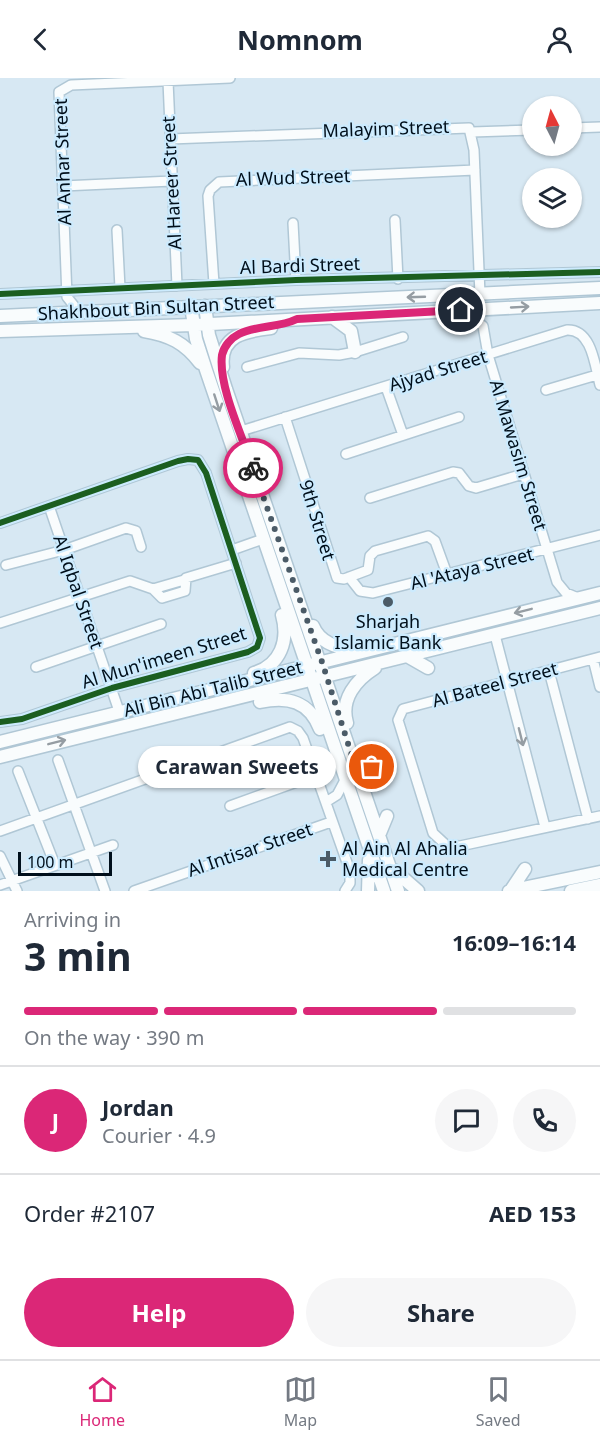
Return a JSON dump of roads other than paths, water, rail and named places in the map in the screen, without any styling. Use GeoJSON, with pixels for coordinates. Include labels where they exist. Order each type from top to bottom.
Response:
{"type":"FeatureCollection","features":[{"type":"Feature","properties":{"kind":"main road","name":"Shakhbout Bin Sultan Street"},"geometry":{"type":"LineString","coordinates":[[0,316],[600,288]]}},
{"type":"Feature","properties":{"kind":"main road","name":"Shakhbout Bin Sultan Street"},"geometry":{"type":"LineString","coordinates":[[0,331],[193,325],[600,303]]}},
{"type":"Feature","properties":{"kind":"main road"},"geometry":{"type":"LineString","coordinates":[[191,306],[193,325],[206,370],[276,582],[307,665],[368,850],[384,891]]}},
{"type":"Feature","properties":{"kind":"main road"},"geometry":{"type":"LineString","coordinates":[[205,306],[207,324],[226,389],[322,662],[398,891]]}},
{"type":"Feature","properties":{"kind":"main road"},"geometry":{"type":"LineString","coordinates":[[75,328],[97,322],[186,317],[185,312],[175,307]]}},
{"type":"Feature","properties":{"kind":"main road"},"geometry":{"type":"LineString","coordinates":[[358,351],[358,329],[370,315]]}},
{"type":"Feature","properties":{"kind":"main road"},"geometry":{"type":"LineString","coordinates":[[332,317],[351,331],[358,351]]}},
{"type":"Feature","properties":{"kind":"main road"},"geometry":{"type":"LineString","coordinates":[[226,389],[223,353],[232,339],[246,331],[278,327],[297,319]]}},
{"type":"Feature","properties":{"kind":"main road"},"geometry":{"type":"LineString","coordinates":[[114,326],[172,338],[188,349],[206,370]]}},
{"type":"Feature","properties":{"kind":"main road"},"geometry":{"type":"LineString","coordinates":[[213,689],[227,681],[267,668],[281,652],[285,633],[276,582]]}},
{"type":"Feature","properties":{"kind":"main road","name":"Ali Bin Abi Talib Street"},"geometry":{"type":"LineString","coordinates":[[0,742],[600,592]]}},
{"type":"Feature","properties":{"kind":"main road"},"geometry":{"type":"LineString","coordinates":[[297,593],[305,603],[315,630],[333,645],[359,650],[416,639]]}},
{"type":"Feature","properties":{"kind":"main road","name":"Ali Bin Abi Talib Street"},"geometry":{"type":"LineString","coordinates":[[0,757],[214,706],[600,608]]}},
{"type":"Feature","properties":{"kind":"main road"},"geometry":{"type":"LineString","coordinates":[[407,656],[428,668]]}},
{"type":"Feature","properties":{"kind":"main road"},"geometry":{"type":"LineString","coordinates":[[352,756],[352,740],[345,716],[348,698],[363,676],[383,663]]}},
{"type":"Feature","properties":{"kind":"main road"},"geometry":{"type":"LineString","coordinates":[[214,706],[234,707],[273,699],[302,704],[315,717],[328,749],[340,765]]}},
{"type":"Feature","properties":{"kind":"main road"},"geometry":{"type":"LineString","coordinates":[[352,756],[372,767]]}},
{"type":"Feature","properties":{"kind":"main road"},"geometry":{"type":"LineString","coordinates":[[380,833],[387,816]]}},
{"type":"Feature","properties":{"kind":"main road"},"geometry":{"type":"LineString","coordinates":[[368,850],[368,891]]}},
{"type":"Feature","properties":{"kind":"main road"},"geometry":{"type":"LineString","coordinates":[[391,866],[418,891]]}},
{"type":"Feature","properties":{"kind":"main road"},"geometry":{"type":"LineString","coordinates":[[510,891],[525,869]]}},
{"type":"Feature","properties":{"kind":"main road"},"geometry":{"type":"LineString","coordinates":[[510,891],[600,872]]}},
{"type":"Feature","properties":{"kind":"main road"},"geometry":{"type":"LineString","coordinates":[[571,891],[600,885]]}},
{"type":"Feature","properties":{"kind":"street","name":"Al Anhar Street"},"geometry":{"type":"LineString","coordinates":[[67,294],[57,96],[62,88],[71,85],[230,78]]}},
{"type":"Feature","properties":{"kind":"street","name":"Al Hareer Street"},"geometry":{"type":"LineString","coordinates":[[168,81],[177,286]]}},
{"type":"Feature","properties":{"kind":"street","name":"Malayim Street"},"geometry":{"type":"LineString","coordinates":[[170,139],[466,126],[472,132],[480,295]]}},
{"type":"Feature","properties":{"kind":"street"},"geometry":{"type":"LineString","coordinates":[[582,128],[600,127]]}},
{"type":"Feature","properties":{"kind":"street"},"geometry":{"type":"LineString","coordinates":[[472,132],[522,130]]}},
{"type":"Feature","properties":{"kind":"street","name":"Al Wud Street"},"geometry":{"type":"LineString","coordinates":[[214,284],[208,196],[210,190],[219,182],[475,170]]}},
{"type":"Feature","properties":{"kind":"street"},"geometry":{"type":"LineString","coordinates":[[63,186],[172,181]]}},
{"type":"Feature","properties":{"kind":"street"},"geometry":{"type":"LineString","coordinates":[[394,220],[398,279]]}},
{"type":"Feature","properties":{"kind":"street"},"geometry":{"type":"LineString","coordinates":[[293,223],[296,280]]}},
{"type":"Feature","properties":{"kind":"street"},"geometry":{"type":"LineString","coordinates":[[117,230],[120,288]]}},
{"type":"Feature","properties":{"kind":"street","name":"Al Bardi Street"},"geometry":{"type":"LineString","coordinates":[[0,294],[67,294],[120,288],[296,280],[480,277],[600,272]]}},
{"type":"Feature","properties":{"kind":"street"},"geometry":{"type":"LineString","coordinates":[[67,294],[79,312]]}},
{"type":"Feature","properties":{"kind":"street"},"geometry":{"type":"LineString","coordinates":[[58,313],[67,294]]}},
{"type":"Feature","properties":{"kind":"street"},"geometry":{"type":"LineString","coordinates":[[461,310],[473,316],[483,327],[493,308]]}},
{"type":"Feature","properties":{"kind":"street","name":"Al Mawasim Street"},"geometry":{"type":"LineString","coordinates":[[483,327],[488,355],[557,582]]}},
{"type":"Feature","properties":{"kind":"street","name":"Ajyad Street"},"geometry":{"type":"LineString","coordinates":[[241,431],[572,330],[584,336],[600,386]]}},
{"type":"Feature","properties":{"kind":"street"},"geometry":{"type":"LineString","coordinates":[[247,367],[299,353],[339,355],[403,337]]}},
{"type":"Feature","properties":{"kind":"street"},"geometry":{"type":"LineString","coordinates":[[546,390],[598,374]]}},
{"type":"Feature","properties":{"kind":"street"},"geometry":{"type":"LineString","coordinates":[[386,387],[403,435]]}},
{"type":"Feature","properties":{"kind":"street","name":"9th Street"},"geometry":{"type":"LineString","coordinates":[[285,417],[333,571],[339,579],[349,578],[368,570],[370,556],[375,551],[428,536],[435,541],[447,574]]}},
{"type":"Feature","properties":{"kind":"street"},"geometry":{"type":"LineString","coordinates":[[346,454],[459,417]]}},
{"type":"Feature","properties":{"kind":"street","name":"Al Mun'imeen Street"},"geometry":{"type":"LineString","coordinates":[[0,523],[178,461],[193,459],[202,464],[206,472],[259,629],[260,638],[257,647],[248,652],[112,688],[28,717],[0,722]]}},
{"type":"Feature","properties":{"kind":"street"},"geometry":{"type":"LineString","coordinates":[[370,498],[453,472],[459,473],[469,486],[476,488],[523,474]]}},
{"type":"Feature","properties":{"kind":"street","name":"Al Iqbal Street"},"geometry":{"type":"LineString","coordinates":[[50,506],[119,711]]}},
{"type":"Feature","properties":{"kind":"street"},"geometry":{"type":"LineString","coordinates":[[6,565],[64,550],[126,528],[136,531],[141,547]]}},
{"type":"Feature","properties":{"kind":"street","name":"Al 'Ataya Street"},"geometry":{"type":"LineString","coordinates":[[349,578],[360,591],[373,593],[600,535]]}},
{"type":"Feature","properties":{"kind":"street"},"geometry":{"type":"LineString","coordinates":[[232,550],[263,539]]}},
{"type":"Feature","properties":{"kind":"street"},"geometry":{"type":"LineString","coordinates":[[0,623],[130,581],[153,589],[160,598],[164,598],[185,591],[184,580],[236,563]]}},
{"type":"Feature","properties":{"kind":"street"},"geometry":{"type":"LineString","coordinates":[[557,582],[566,593],[581,598]]}},
{"type":"Feature","properties":{"kind":"street"},"geometry":{"type":"LineString","coordinates":[[549,605],[555,594],[557,582]]}},
{"type":"Feature","properties":{"kind":"street"},"geometry":{"type":"LineString","coordinates":[[36,667],[161,624]]}},
{"type":"Feature","properties":{"kind":"street"},"geometry":{"type":"LineString","coordinates":[[495,635],[545,827],[600,816]]}},
{"type":"Feature","properties":{"kind":"street"},"geometry":{"type":"LineString","coordinates":[[597,658],[600,687]]}},
{"type":"Feature","properties":{"kind":"street","name":"Al Bateel Street"},"geometry":{"type":"LineString","coordinates":[[545,827],[455,847],[442,843],[433,833],[398,720],[403,709],[597,658]]}},
{"type":"Feature","properties":{"kind":"street"},"geometry":{"type":"LineString","coordinates":[[549,671],[588,819]]}},
{"type":"Feature","properties":{"kind":"street"},"geometry":{"type":"LineString","coordinates":[[0,831],[284,728],[294,728],[301,733],[316,775],[329,800],[331,822],[350,871],[350,883],[345,891]]}},
{"type":"Feature","properties":{"kind":"street"},"geometry":{"type":"LineString","coordinates":[[58,760],[105,891]]}},
{"type":"Feature","properties":{"kind":"street"},"geometry":{"type":"LineString","coordinates":[[18,771],[55,866]]}},
{"type":"Feature","properties":{"kind":"street"},"geometry":{"type":"LineString","coordinates":[[230,806],[316,775]]}},
{"type":"Feature","properties":{"kind":"street"},"geometry":{"type":"LineString","coordinates":[[329,800],[341,791],[345,780]]}},
{"type":"Feature","properties":{"kind":"street"},"geometry":{"type":"LineString","coordinates":[[329,800],[345,801],[355,809]]}},
{"type":"Feature","properties":{"kind":"street","name":"Al Intisar Street"},"geometry":{"type":"LineString","coordinates":[[134,891],[331,822]]}},
{"type":"Feature","properties":{"kind":"street"},"geometry":{"type":"LineString","coordinates":[[0,885],[113,845]]}},
{"type":"Feature","properties":{"kind":"street"},"geometry":{"type":"LineString","coordinates":[[0,856],[17,891]]}},
{"type":"Feature","properties":{"kind":"place","name":"Sharjah Islamic Bank"},"geometry":{"type":"Point","coordinates":[388,602]}},
{"type":"Feature","properties":{"kind":"place","name":"Carawan Sweets"},"geometry":{"type":"Point","coordinates":[372,767]}},
{"type":"Feature","properties":{"kind":"place","name":"Al Ain Al Ahalia Medical Centre"},"geometry":{"type":"Point","coordinates":[328,859]}}]}
